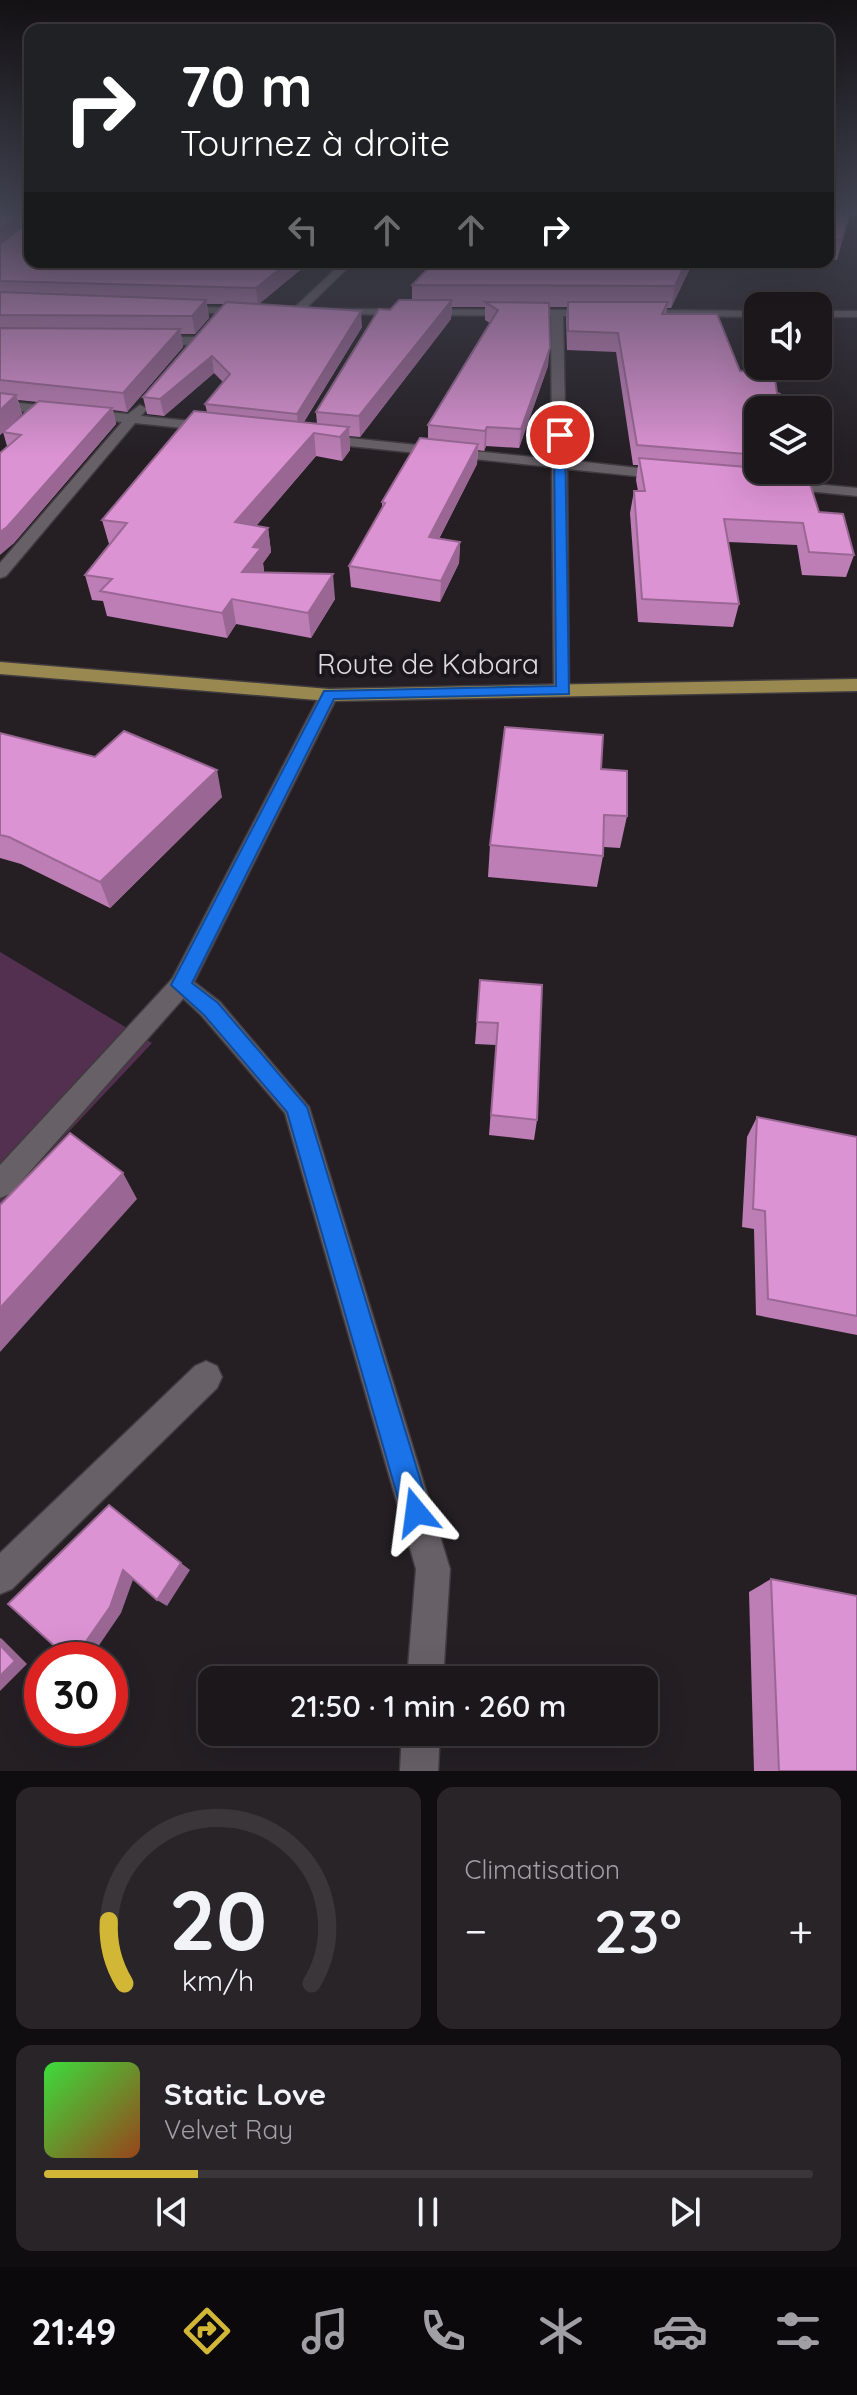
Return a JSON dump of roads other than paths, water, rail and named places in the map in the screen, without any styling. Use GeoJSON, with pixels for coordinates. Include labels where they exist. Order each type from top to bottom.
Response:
{"type":"FeatureCollection","features":[{"type":"Feature","properties":{"kind":"main road","name":"Route de Kabara"},"geometry":{"type":"LineString","coordinates":[[0,668],[329,695],[857,685]]}},
{"type":"Feature","properties":{"kind":"street"},"geometry":{"type":"LineString","coordinates":[[297,311],[318,292]]}},
{"type":"Feature","properties":{"kind":"street"},"geometry":{"type":"LineString","coordinates":[[160,309],[207,332]]}},
{"type":"Feature","properties":{"kind":"street"},"geometry":{"type":"LineString","coordinates":[[137,341],[207,332],[267,311]]}},
{"type":"Feature","properties":{"kind":"street"},"geometry":{"type":"LineString","coordinates":[[282,311],[604,313]]}},
{"type":"Feature","properties":{"kind":"street"},"geometry":{"type":"LineString","coordinates":[[373,324],[381,311]]}},
{"type":"Feature","properties":{"kind":"street"},"geometry":{"type":"LineString","coordinates":[[557,312],[563,691]]}},
{"type":"Feature","properties":{"kind":"street"},"geometry":{"type":"LineString","coordinates":[[619,313],[744,314]]}},
{"type":"Feature","properties":{"kind":"street"},"geometry":{"type":"LineString","coordinates":[[832,314],[857,314]]}},
{"type":"Feature","properties":{"kind":"street"},"geometry":{"type":"LineString","coordinates":[[0,573],[151,396]]}},
{"type":"Feature","properties":{"kind":"street"},"geometry":{"type":"LineString","coordinates":[[0,405],[226,428]]}},
{"type":"Feature","properties":{"kind":"street"},"geometry":{"type":"LineString","coordinates":[[21,427],[42,407]]}},
{"type":"Feature","properties":{"kind":"street"},"geometry":{"type":"LineString","coordinates":[[305,437],[685,477]]}},
{"type":"Feature","properties":{"kind":"street"},"geometry":{"type":"LineString","coordinates":[[773,484],[857,492]]}},
{"type":"Feature","properties":{"kind":"street"},"geometry":{"type":"LineString","coordinates":[[0,1185],[181,985],[329,695]]}},
{"type":"Feature","properties":{"kind":"street"},"geometry":{"type":"LineString","coordinates":[[181,985],[211,1009],[296,1107],[433,1569],[426,1666]]}},
{"type":"Feature","properties":{"kind":"street"},"geometry":{"type":"LineString","coordinates":[[0,1577],[206,1377]]}},
{"type":"Feature","properties":{"kind":"street"},"geometry":{"type":"LineString","coordinates":[[419,1771],[420,1746]]}}]}
